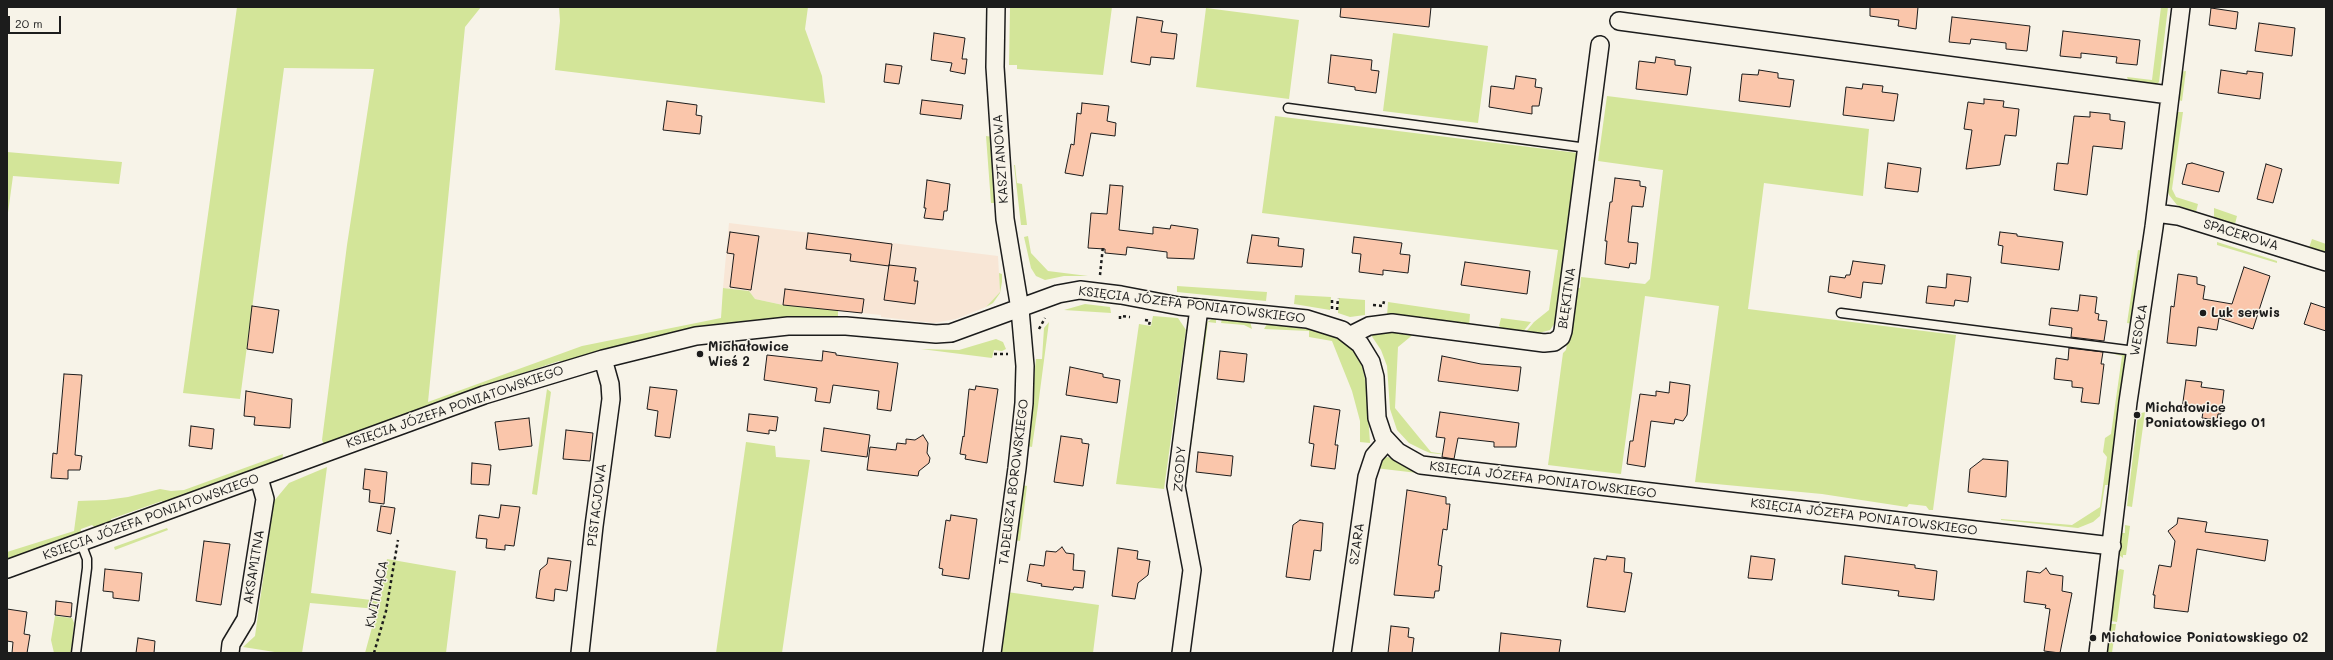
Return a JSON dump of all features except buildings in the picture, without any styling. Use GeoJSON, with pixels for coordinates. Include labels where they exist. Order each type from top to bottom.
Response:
{"type":"FeatureCollection","features":[{"type":"Feature","properties":{"kind":"street","name":"KASZTANOWA"},"geometry":{"type":"LineString","coordinates":[[996,7],[995,67],[1005,219],[1020,309]]}},
{"type":"Feature","properties":{"kind":"street","name":"WESOŁA"},"geometry":{"type":"LineString","coordinates":[[2098,653],[2112,546],[2116,492],[2135,351],[2156,213],[2169,95],[2181,7]]}},
{"type":"Feature","properties":{"kind":"street"},"geometry":{"type":"LineString","coordinates":[[1620,21],[2169,95]]}},
{"type":"Feature","properties":{"kind":"street","name":"BŁĘKITNA"},"geometry":{"type":"LineString","coordinates":[[1351,335],[1369,326],[1392,323],[1544,343],[1554,342],[1561,337],[1564,331],[1600,44]]}},
{"type":"Feature","properties":{"kind":"street","name":"SPACEROWA"},"geometry":{"type":"LineString","coordinates":[[2156,213],[2178,216],[2326,262]]}},
{"type":"Feature","properties":{"kind":"street","name":"KSIĘCIA JÓZEFA PONIATOWSKIEGO"},"geometry":{"type":"LineString","coordinates":[[7,569],[484,395],[603,359],[696,336],[794,326],[846,326],[936,334],[951,333],[1063,293],[1080,290],[1121,295],[1166,304],[1307,319],[1329,324],[1351,335],[1364,350],[1373,367],[1377,418],[1387,441],[1410,461],[1431,467],[2112,546]]}},
{"type":"Feature","properties":{"kind":"street","name":"ZGODY"},"geometry":{"type":"LineString","coordinates":[[1181,653],[1192,570],[1176,484],[1199,308]]}},
{"type":"Feature","properties":{"kind":"street","name":"TADEUSZA BOROWSKIEGO"},"geometry":{"type":"LineString","coordinates":[[992,653],[1024,403],[1024,360],[1020,309]]}},
{"type":"Feature","properties":{"kind":"street","name":"PISTACJOWA"},"geometry":{"type":"LineString","coordinates":[[580,653],[594,526],[611,399],[610,384],[603,359]]}},
{"type":"Feature","properties":{"kind":"street","name":"SZARA"},"geometry":{"type":"LineString","coordinates":[[1342,653],[1367,477],[1374,456],[1387,441]]}},
{"type":"Feature","properties":{"kind":"street","name":"AKSAMITNA"},"geometry":{"type":"LineString","coordinates":[[230,653],[231,644],[246,619],[265,499],[259,478]]}},
{"type":"Feature","properties":{"kind":"lane"},"geometry":{"type":"LineString","coordinates":[[1288,108],[1587,148]]}},
{"type":"Feature","properties":{"kind":"lane"},"geometry":{"type":"LineString","coordinates":[[1841,313],[2135,351]]}},
{"type":"Feature","properties":{"kind":"lane"},"geometry":{"type":"LineString","coordinates":[[76,653],[87,568],[87,560],[81,543]]}},
{"type":"Feature","properties":{"kind":"path"},"geometry":{"type":"LineString","coordinates":[[1100,278],[1103,246]]}},
{"type":"Feature","properties":{"kind":"path"},"geometry":{"type":"LineString","coordinates":[[1331,313],[1332,297]]}},
{"type":"Feature","properties":{"kind":"path"},"geometry":{"type":"LineString","coordinates":[[1336,315],[1338,298]]}},
{"type":"Feature","properties":{"kind":"path"},"geometry":{"type":"LineString","coordinates":[[1373,305],[1383,306],[1384,301]]}},
{"type":"Feature","properties":{"kind":"path"},"geometry":{"type":"LineString","coordinates":[[1038,332],[1050,312]]}},
{"type":"Feature","properties":{"kind":"path"},"geometry":{"type":"LineString","coordinates":[[1120,319],[1120,316],[1130,317]]}},
{"type":"Feature","properties":{"kind":"path"},"geometry":{"type":"LineString","coordinates":[[1145,320],[1150,321],[1149,325]]}},
{"type":"Feature","properties":{"kind":"path"},"geometry":{"type":"LineString","coordinates":[[994,354],[1010,353]]}},
{"type":"Feature","properties":{"kind":"path","name":"KWITNĄCA"},"geometry":{"type":"LineString","coordinates":[[374,653],[386,610],[398,540]]}},
{"type":"Feature","properties":{"kind":"shaded area"},"geometry":{"type":"Polygon","coordinates":[[[729,223],[998,256],[1000,292],[986,307],[956,319],[934,323],[881,317],[881,315],[783,305],[755,299],[749,291],[723,288],[729,223]]]}},
{"type":"Feature","properties":{"kind":"green space"},"geometry":{"type":"Polygon","coordinates":[[[237,7],[481,7],[465,27],[428,402],[582,346],[721,318],[723,288],[749,291],[755,299],[783,305],[838,310],[838,318],[804,316],[737,322],[624,345],[563,362],[559,361],[443,400],[324,445],[322,440],[347,245],[374,69],[284,68],[240,399],[183,393],[237,7]]]}},
{"type":"Feature","properties":{"kind":"green space"},"geometry":{"type":"Polygon","coordinates":[[[559,7],[808,7],[805,29],[822,76],[825,103],[555,70],[560,21],[559,7]]]}},
{"type":"Feature","properties":{"kind":"green space"},"geometry":{"type":"Polygon","coordinates":[[[1010,7],[1112,7],[1103,75],[1017,69],[1017,65],[1009,65],[1010,7]]]}},
{"type":"Feature","properties":{"kind":"green space"},"geometry":{"type":"Polygon","coordinates":[[[2161,7],[2168,7],[2159,82],[2155,86],[2129,82],[2127,77],[2152,80],[2161,7]]]}},
{"type":"Feature","properties":{"kind":"green space"},"geometry":{"type":"Polygon","coordinates":[[[1206,8],[1299,20],[1289,99],[1196,87],[1206,8]]]}},
{"type":"Feature","properties":{"kind":"green space"},"geometry":{"type":"Polygon","coordinates":[[[1393,33],[1488,46],[1478,123],[1383,111],[1393,33]]]}},
{"type":"Feature","properties":{"kind":"green space"},"geometry":{"type":"Polygon","coordinates":[[[2186,71],[2182,101],[2177,97],[2180,72],[2186,71]]]}},
{"type":"Feature","properties":{"kind":"green space"},"geometry":{"type":"Polygon","coordinates":[[[1607,96],[1869,129],[1863,196],[1764,183],[1748,309],[1956,335],[1933,510],[1929,510],[1926,506],[1909,504],[1907,507],[1822,494],[1695,482],[1719,306],[1645,296],[1621,474],[1548,465],[1563,353],[1566,350],[1577,288],[1580,288],[1581,277],[1645,284],[1650,279],[1663,170],[1598,161],[1607,96]]]}},
{"type":"Feature","properties":{"kind":"green space"},"geometry":{"type":"Polygon","coordinates":[[[2178,112],[2183,112],[2172,189],[2176,197],[2198,204],[2196,212],[2177,205],[2169,195],[2166,187],[2175,114],[2178,112]]]}},
{"type":"Feature","properties":{"kind":"green space"},"geometry":{"type":"Polygon","coordinates":[[[1275,116],[1578,153],[1559,317],[1550,330],[1539,333],[1524,334],[1534,322],[1549,310],[1558,250],[1262,213],[1275,116]]]}},
{"type":"Feature","properties":{"kind":"green space"},"geometry":{"type":"Polygon","coordinates":[[[986,136],[993,137],[998,203],[991,203],[986,136]]]}},
{"type":"Feature","properties":{"kind":"green space"},"geometry":{"type":"Polygon","coordinates":[[[7,152],[122,162],[119,184],[13,176],[7,220],[7,152]]]}},
{"type":"Feature","properties":{"kind":"green space"},"geometry":{"type":"Polygon","coordinates":[[[1014,165],[1017,183],[1022,184],[1027,225],[1021,225],[1014,165]]]}},
{"type":"Feature","properties":{"kind":"green space"},"geometry":{"type":"Polygon","coordinates":[[[2214,208],[2237,216],[2235,224],[2214,218],[2214,208]]]}},
{"type":"Feature","properties":{"kind":"green space"},"geometry":{"type":"Polygon","coordinates":[[[1028,236],[1031,253],[1048,271],[1088,276],[1064,276],[1045,280],[1036,276],[1031,268],[1024,237],[1028,236]]]}},
{"type":"Feature","properties":{"kind":"green space"},"geometry":{"type":"Polygon","coordinates":[[[2312,239],[2326,244],[2326,253],[2309,248],[2312,239]]]}},
{"type":"Feature","properties":{"kind":"green space"},"geometry":{"type":"Polygon","coordinates":[[[2217,242],[2277,261],[2277,263],[2217,245],[2217,242]]]}},
{"type":"Feature","properties":{"kind":"green space"},"geometry":{"type":"Polygon","coordinates":[[[2138,250],[2143,251],[2133,324],[2127,323],[2138,250]]]}},
{"type":"Feature","properties":{"kind":"green space"},"geometry":{"type":"Polygon","coordinates":[[[999,273],[1002,274],[1000,293],[993,303],[986,307],[1000,292],[999,273]]]}},
{"type":"Feature","properties":{"kind":"green space"},"geometry":{"type":"Polygon","coordinates":[[[1177,286],[1267,292],[1266,301],[1177,292],[1177,286]]]}},
{"type":"Feature","properties":{"kind":"green space"},"geometry":{"type":"Polygon","coordinates":[[[1295,295],[1331,297],[1330,310],[1294,304],[1295,295]]]}},
{"type":"Feature","properties":{"kind":"green space"},"geometry":{"type":"Polygon","coordinates":[[[1339,298],[1365,300],[1365,315],[1350,317],[1338,313],[1339,298]]]}},
{"type":"Feature","properties":{"kind":"green space"},"geometry":{"type":"Polygon","coordinates":[[[1388,302],[1470,314],[1469,326],[1387,316],[1388,302]]]}},
{"type":"Feature","properties":{"kind":"green space"},"geometry":{"type":"Polygon","coordinates":[[[1085,304],[1110,307],[1111,313],[1064,310],[1085,304]]]}},
{"type":"Feature","properties":{"kind":"green space"},"geometry":{"type":"Polygon","coordinates":[[[1153,316],[1178,318],[1186,330],[1164,489],[1116,484],[1139,324],[1151,326],[1153,316]]]}},
{"type":"Feature","properties":{"kind":"green space"},"geometry":{"type":"Polygon","coordinates":[[[1213,318],[1216,318],[1216,323],[1208,322],[1185,489],[1205,324],[1213,318]]]}},
{"type":"Feature","properties":{"kind":"green space"},"geometry":{"type":"Polygon","coordinates":[[[1501,318],[1531,322],[1522,333],[1502,330],[1499,326],[1501,318]]]}},
{"type":"Feature","properties":{"kind":"green space"},"geometry":{"type":"Polygon","coordinates":[[[1222,319],[1250,321],[1252,329],[1244,325],[1221,323],[1222,319]]]}},
{"type":"Feature","properties":{"kind":"green space"},"geometry":{"type":"Polygon","coordinates":[[[1049,322],[1032,447],[1027,446],[1036,359],[1042,359],[1044,328],[1049,322]]]}},
{"type":"Feature","properties":{"kind":"green space"},"geometry":{"type":"Polygon","coordinates":[[[1267,324],[1322,331],[1340,339],[1352,349],[1362,366],[1366,383],[1370,443],[1360,442],[1360,421],[1352,391],[1332,341],[1309,337],[1309,331],[1264,329],[1267,324]]]}},
{"type":"Feature","properties":{"kind":"green space"},"geometry":{"type":"Polygon","coordinates":[[[1384,330],[1415,333],[1398,347],[1395,408],[1431,452],[1457,456],[1430,453],[1423,450],[1409,443],[1397,430],[1390,409],[1387,366],[1381,350],[1369,332],[1384,330]]]}},
{"type":"Feature","properties":{"kind":"green space"},"geometry":{"type":"Polygon","coordinates":[[[996,339],[1003,342],[1006,349],[1002,351],[994,350],[992,358],[921,349],[959,350],[996,339]]]}},
{"type":"Feature","properties":{"kind":"green space"},"geometry":{"type":"Polygon","coordinates":[[[2110,353],[2126,355],[2128,357],[2111,485],[2105,485],[2100,516],[2093,522],[2078,528],[2001,520],[2072,525],[2100,507],[2107,457],[2103,452],[2105,438],[2111,434],[2122,356],[2110,353]]]}},
{"type":"Feature","properties":{"kind":"green space"},"geometry":{"type":"Polygon","coordinates":[[[547,389],[551,392],[537,495],[532,494],[547,389]]]}},
{"type":"Feature","properties":{"kind":"green space"},"geometry":{"type":"Polygon","coordinates":[[[2145,412],[2132,507],[2127,506],[2138,414],[2145,412]]]}},
{"type":"Feature","properties":{"kind":"green space"},"geometry":{"type":"Polygon","coordinates":[[[746,442],[775,446],[776,457],[810,460],[782,653],[716,653],[746,442]]]}},
{"type":"Feature","properties":{"kind":"green space"},"geometry":{"type":"Polygon","coordinates":[[[283,454],[282,461],[163,504],[162,501],[111,519],[112,523],[97,529],[92,525],[81,529],[80,535],[7,561],[7,552],[74,531],[78,501],[106,500],[128,497],[160,489],[171,491],[184,490],[283,454]]]}},
{"type":"Feature","properties":{"kind":"green space"},"geometry":{"type":"Polygon","coordinates":[[[1388,457],[1416,472],[1426,474],[1375,468],[1383,458],[1388,457]]]}},
{"type":"Feature","properties":{"kind":"green space"},"geometry":{"type":"Polygon","coordinates":[[[327,467],[311,593],[380,601],[387,559],[456,571],[446,653],[365,653],[377,609],[310,603],[302,653],[281,653],[243,647],[255,636],[274,501],[289,483],[327,467]]]}},
{"type":"Feature","properties":{"kind":"green space"},"geometry":{"type":"Polygon","coordinates":[[[1022,485],[1027,486],[1020,541],[1014,540],[1022,485]]]}},
{"type":"Feature","properties":{"kind":"green space"},"geometry":{"type":"Polygon","coordinates":[[[2125,525],[2130,526],[2126,555],[2123,555],[2123,558],[2119,555],[2120,533],[2125,533],[2125,525]]]}},
{"type":"Feature","properties":{"kind":"green space"},"geometry":{"type":"Polygon","coordinates":[[[167,528],[168,530],[115,550],[114,547],[167,528]]]}},
{"type":"Feature","properties":{"kind":"green space"},"geometry":{"type":"Polygon","coordinates":[[[2120,569],[2124,570],[2117,622],[2111,621],[2117,572],[2120,569]]]}},
{"type":"Feature","properties":{"kind":"green space"},"geometry":{"type":"Polygon","coordinates":[[[1007,592],[1099,605],[1093,653],[999,653],[1007,592]]]}},
{"type":"Feature","properties":{"kind":"green space"},"geometry":{"type":"Polygon","coordinates":[[[55,616],[72,618],[74,623],[71,653],[54,653],[51,640],[55,616]]]}},
{"type":"Feature","properties":{"kind":"green space"},"geometry":{"type":"Polygon","coordinates":[[[2110,624],[2116,624],[2112,653],[2106,653],[2110,624]]]}},
{"type":"Feature","properties":{"kind":"place","name":"Luk serwis"},"geometry":{"type":"Point","coordinates":[2203,313]}},
{"type":"Feature","properties":{"kind":"place","name":"Michałowice Wieś 2"},"geometry":{"type":"Point","coordinates":[700,354]}},
{"type":"Feature","properties":{"kind":"place","name":"Michałowice Poniatowskiego 01"},"geometry":{"type":"Point","coordinates":[2137,415]}},
{"type":"Feature","properties":{"kind":"place","name":"Michałowice Poniatowskiego 02"},"geometry":{"type":"Point","coordinates":[2093,638]}}]}
